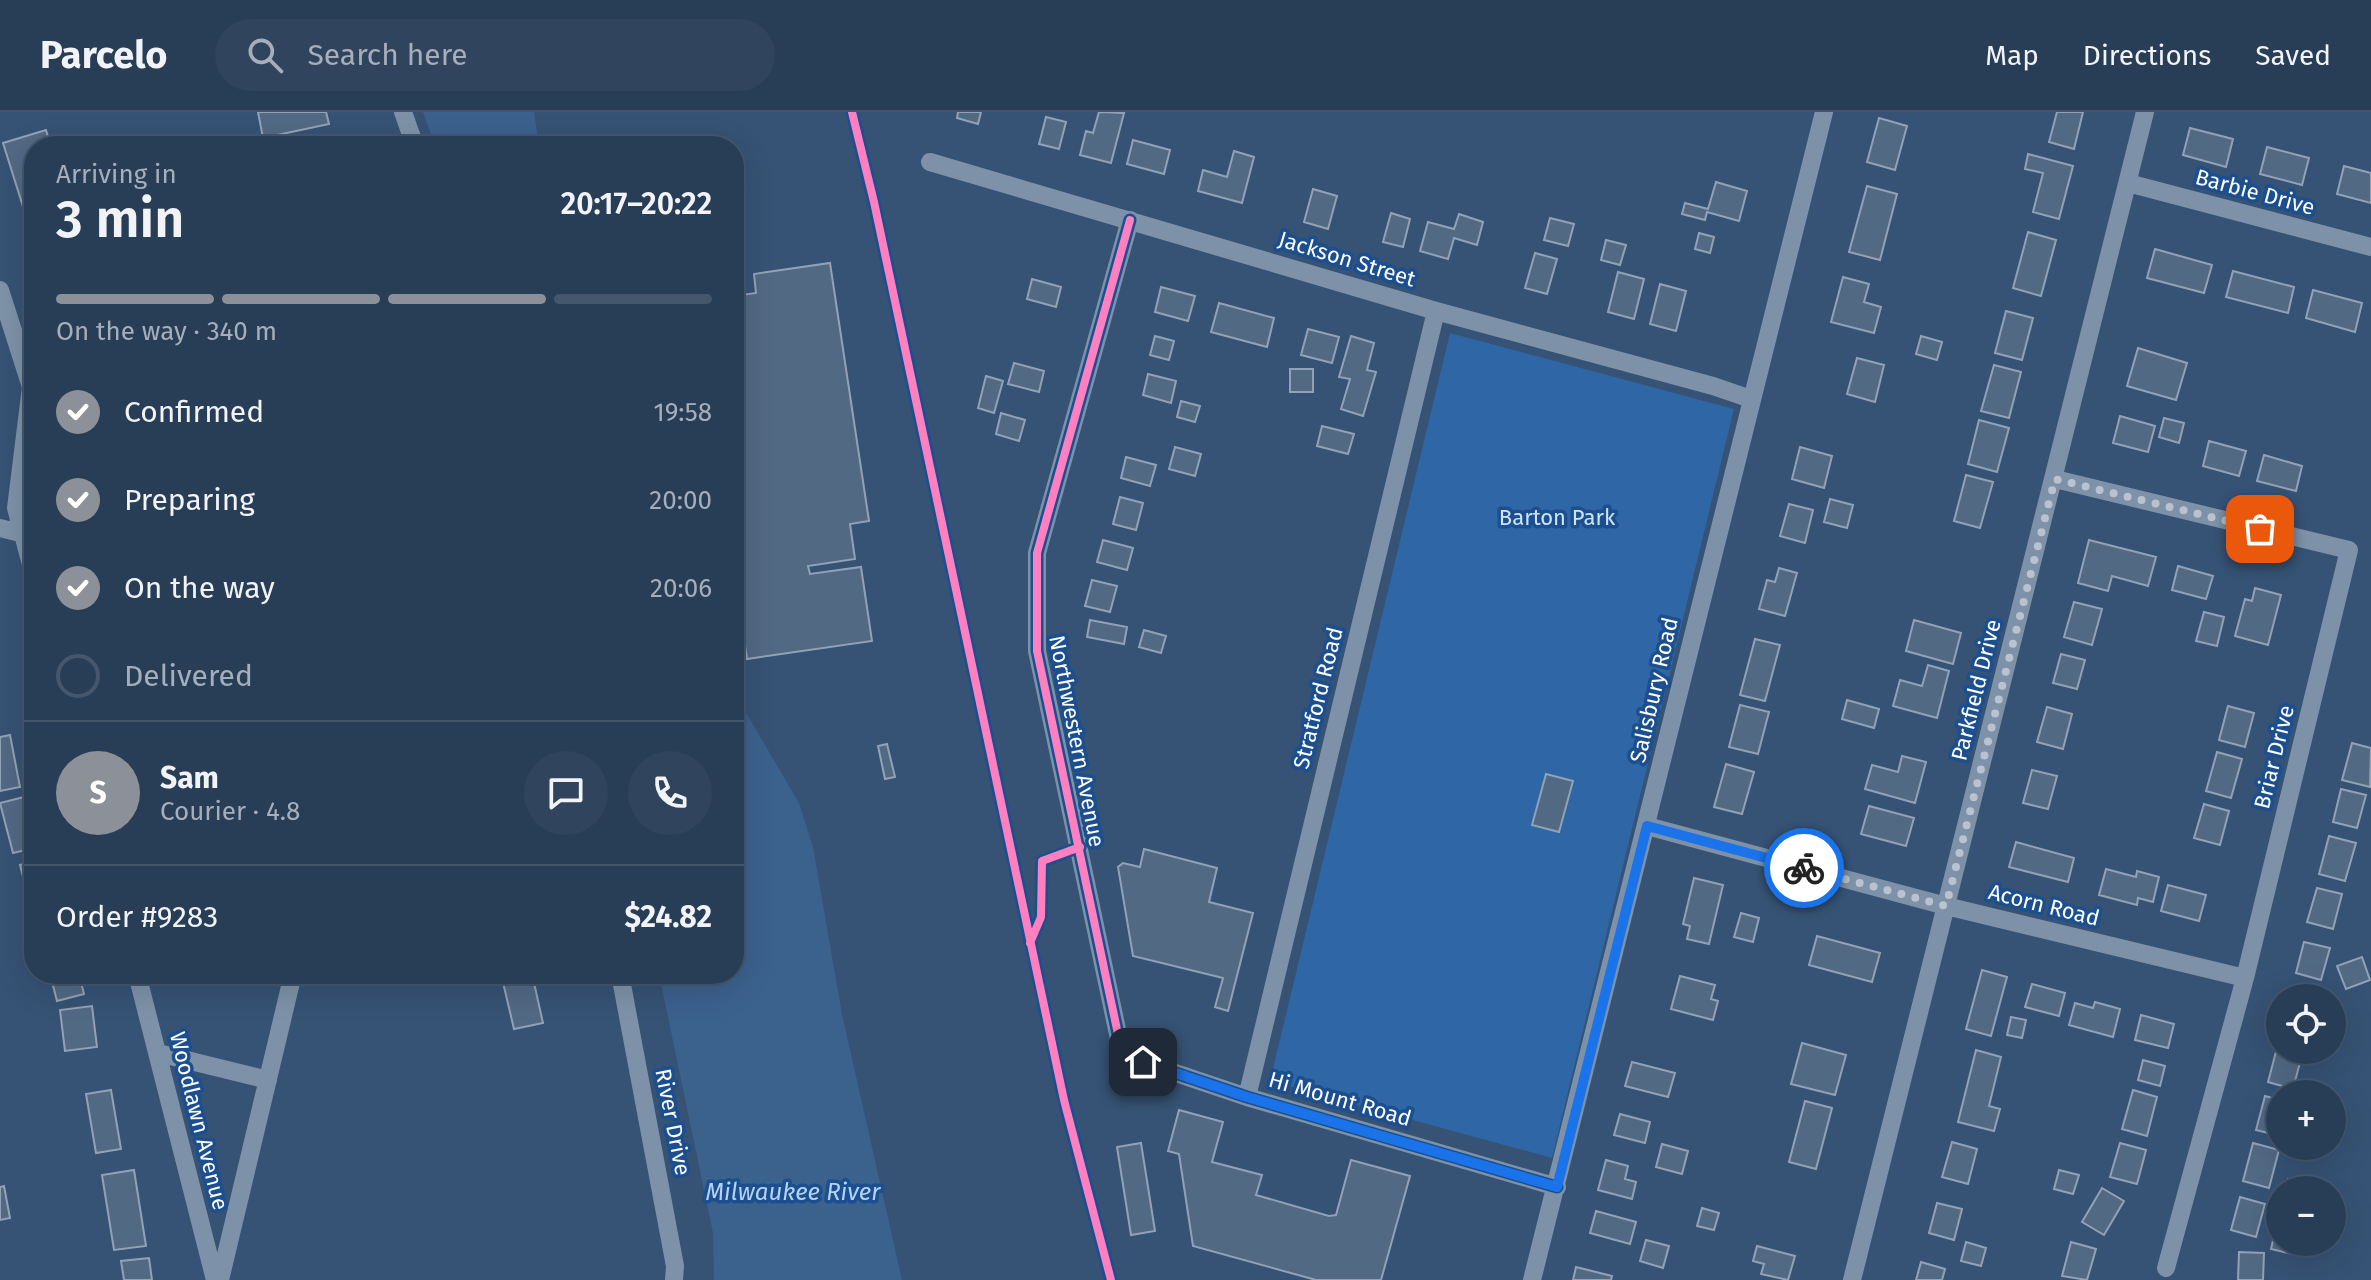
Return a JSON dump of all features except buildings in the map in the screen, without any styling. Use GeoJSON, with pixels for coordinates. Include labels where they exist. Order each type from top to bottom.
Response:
{"type":"FeatureCollection","features":[{"type":"Feature","properties":{"kind":"street"},"geometry":{"type":"LineString","coordinates":[[403,112],[411,136]]}},
{"type":"Feature","properties":{"kind":"street","name":"Salisbury Road"},"geometry":{"type":"LineString","coordinates":[[1532,1280],[1824,112]]}},
{"type":"Feature","properties":{"kind":"street","name":"Parkfield Drive"},"geometry":{"type":"LineString","coordinates":[[1852,1280],[2145,112]]}},
{"type":"Feature","properties":{"kind":"street","name":"Jackson Street"},"geometry":{"type":"LineString","coordinates":[[930,162],[1436,311],[1751,399]]}},
{"type":"Feature","properties":{"kind":"street","name":"Barbie Drive"},"geometry":{"type":"LineString","coordinates":[[2128,183],[2371,247]]}},
{"type":"Feature","properties":{"kind":"street","name":"Northwestern Avenue"},"geometry":{"type":"LineString","coordinates":[[1119,1039],[1037,651],[1037,553],[1130,220]]}},
{"type":"Feature","properties":{"kind":"street"},"geometry":{"type":"LineString","coordinates":[[0,290],[24,365]]}},
{"type":"Feature","properties":{"kind":"street","name":"Stratford Road"},"geometry":{"type":"LineString","coordinates":[[1247,1097],[1436,311]]}},
{"type":"Feature","properties":{"kind":"street"},"geometry":{"type":"LineString","coordinates":[[24,443],[16,508],[24,526]]}},
{"type":"Feature","properties":{"kind":"street","name":"Briar Drive"},"geometry":{"type":"LineString","coordinates":[[2055,479],[2349,550],[2245,978],[2166,1268]]}},
{"type":"Feature","properties":{"kind":"street"},"geometry":{"type":"LineString","coordinates":[[0,528],[24,534]]}},
{"type":"Feature","properties":{"kind":"street","name":"Acorn Road"},"geometry":{"type":"LineString","coordinates":[[1647,826],[1946,906],[2245,978]]}},
{"type":"Feature","properties":{"kind":"street","name":"Woodlawn Avenue"},"geometry":{"type":"LineString","coordinates":[[140,984],[218,1280]]}},
{"type":"Feature","properties":{"kind":"street"},"geometry":{"type":"LineString","coordinates":[[218,1280],[291,984]]}},
{"type":"Feature","properties":{"kind":"street","name":"River Drive"},"geometry":{"type":"LineString","coordinates":[[622,984],[675,1266],[674,1280]]}},
{"type":"Feature","properties":{"kind":"street","name":"Hi Mount Road"},"geometry":{"type":"LineString","coordinates":[[1119,1039],[1143,1062],[1247,1097],[1557,1187]]}},
{"type":"Feature","properties":{"kind":"street"},"geometry":{"type":"LineString","coordinates":[[158,1053],[268,1080]]}},
{"type":"Feature","properties":{"kind":"green space","name":"Barton Park"},"geometry":{"type":"Polygon","coordinates":[[[1450,333],[1734,409],[1552,1158],[1270,1081],[1450,333]]]}},
{"type":"Feature","properties":{"kind":"water"},"geometry":{"type":"Polygon","coordinates":[[[423,112],[534,112],[538,136],[431,136],[423,112]]]}},
{"type":"Feature","properties":{"kind":"water","name":"Milwaukee River"},"geometry":{"type":"Polygon","coordinates":[[[744,709],[799,803],[813,847],[842,1014],[902,1280],[714,1280],[713,1233],[661,984],[744,984],[744,709]]]}},
{"type":"Feature","properties":{"kind":"cycle path"},"geometry":{"type":"LineString","coordinates":[[852,112],[874,202],[1064,1100],[1111,1280]]}},
{"type":"Feature","properties":{"kind":"cycle path"},"geometry":{"type":"LineString","coordinates":[[1130,220],[1037,553],[1037,651],[1119,1039],[1143,1062],[1247,1097],[1557,1187]]}},
{"type":"Feature","properties":{"kind":"cycle path"},"geometry":{"type":"LineString","coordinates":[[1030,943],[1041,917],[1042,861],[1080,847]]}},
{"type":"Feature","properties":{"kind":"way so far"},"geometry":{"type":"LineString","coordinates":[[1804,868],[1946,906],[2055,479],[2260,529]]}},
{"type":"Feature","properties":{"kind":"route"},"geometry":{"type":"LineString","coordinates":[[1143,1062],[1247,1097],[1557,1187],[1647,826],[1804,868]]}}]}
